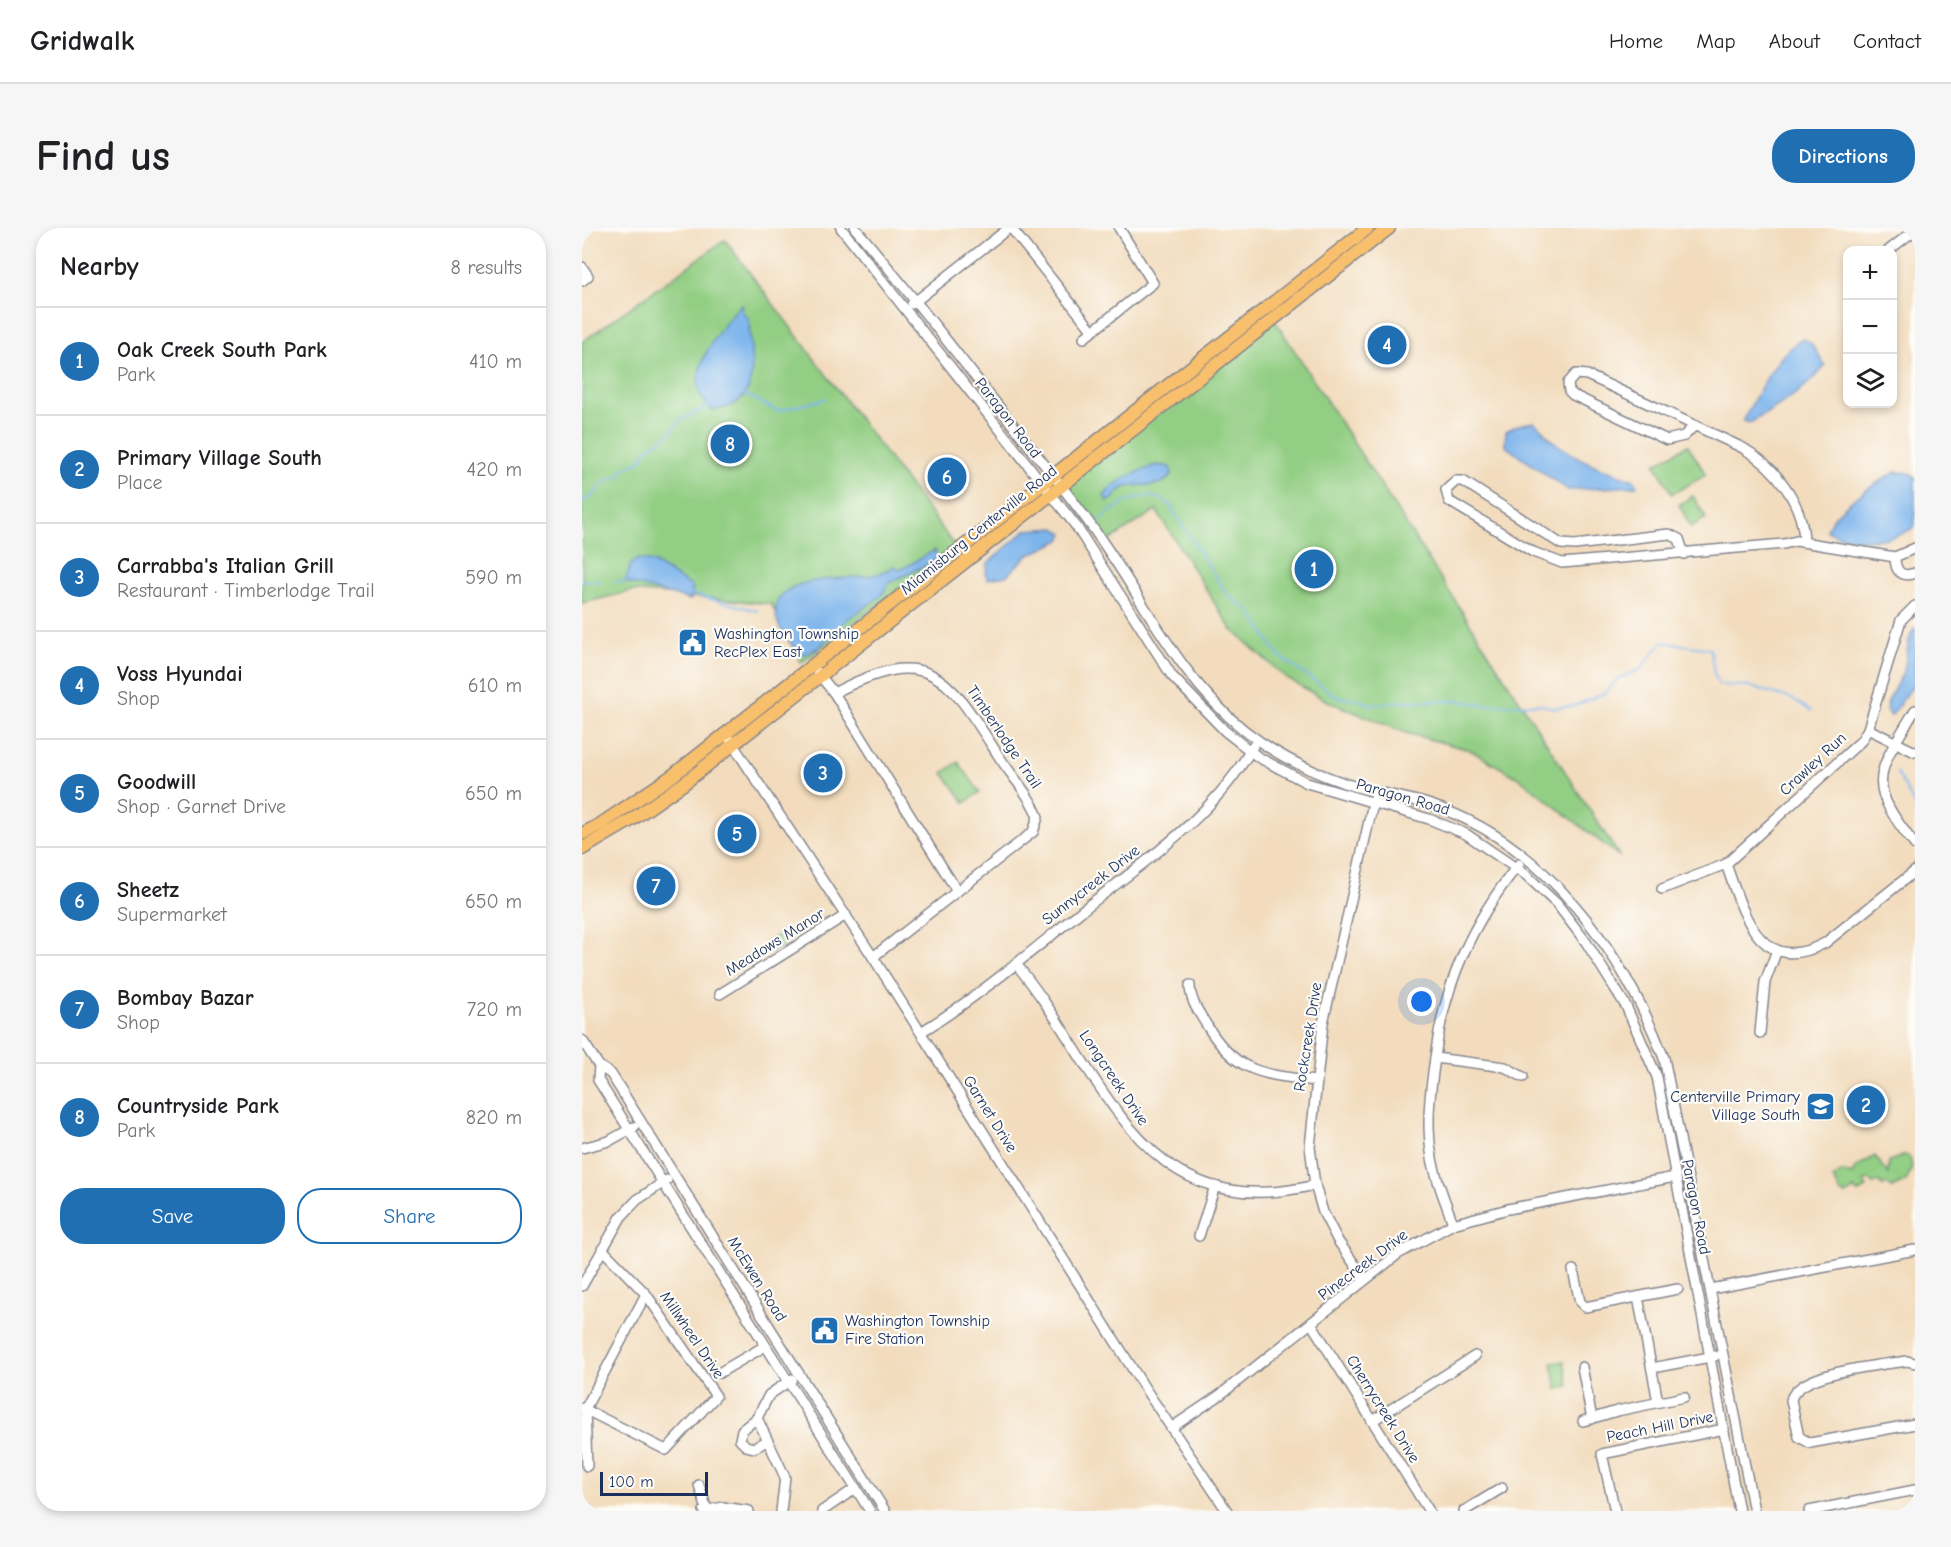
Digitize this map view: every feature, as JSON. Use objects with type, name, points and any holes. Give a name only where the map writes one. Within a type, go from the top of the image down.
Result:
[{"type":"main road","name":"Miamisburg Centerville Road","points":[[582,834],[601,824],[820,676],[927,593],[1182,374],[1377,229]]},
{"type":"main road","name":"Miamisburg Centerville Road","points":[[1056,481],[1190,384],[1377,229]]},
{"type":"main road","points":[[1182,374],[1190,384]]},
{"type":"main road","name":"Miamisburg Centerville Road","points":[[582,849],[640,814],[812,665],[918,582],[1046,490]]},
{"type":"main road","points":[[918,582],[927,593]]},
{"type":"street","name":"Paragon Road","points":[[841,228],[1076,526],[1172,676],[1225,731],[1250,751],[1306,783],[1449,825],[1487,847],[1515,868],[1557,904],[1572,922],[1626,1006],[1656,1077],[1739,1511]]},
{"type":"street","name":"Paragon Road","points":[[855,228],[916,301],[1099,536],[1177,659],[1218,706],[1257,738],[1293,761],[1345,783],[1433,806],[1482,827],[1524,857],[1559,889],[1590,925],[1632,990],[1654,1034],[1673,1096],[1754,1511]]},
{"type":"street","points":[[905,309],[1010,228],[1092,330]]},
{"type":"street","points":[[1084,338],[1153,283],[1119,228]]},
{"type":"street","points":[[1894,246],[1915,230]]},
{"type":"street","points":[[862,256],[872,248]]},
{"type":"street","points":[[582,267],[585,278]]},
{"type":"street","points":[[1694,426],[1684,436],[1667,440],[1573,395],[1569,391],[1568,384],[1576,374],[1587,375],[1743,448],[1766,464],[1799,509],[1804,541]]},
{"type":"street","points":[[1684,554],[1679,539],[1669,534],[1575,545],[1561,544],[1463,481],[1456,481],[1446,490],[1449,501],[1553,562],[1572,564],[1684,554],[1804,541],[1856,553],[1895,557],[1915,548]]},
{"type":"street","points":[[1895,557],[1900,573],[1908,575],[1915,573]]},
{"type":"street","name":"Crawley Run","points":[[1662,889],[1726,864],[1861,741],[1868,729],[1901,620],[1908,610],[1915,606]]},
{"type":"street","points":[[812,665],[834,693],[957,891]]},
{"type":"street","name":"Timberlodge Trail","points":[[834,693],[863,678],[892,671],[919,670],[941,679],[965,703],[1036,813],[1038,822],[1033,832],[873,957]]},
{"type":"street","points":[[1915,710],[1883,770],[1882,791],[1892,815],[1915,845]]},
{"type":"street","points":[[1868,729],[1915,752]]},
{"type":"street","name":"Garnet Drive","points":[[730,738],[921,1032],[1171,1428],[1227,1511]]},
{"type":"street","name":"Sunnycreek Drive","points":[[921,1032],[957,1009],[1016,964],[1200,817],[1250,751],[1257,738]]},
{"type":"street","name":"Rockcreek Drive","points":[[1365,1279],[1330,1227],[1315,1185],[1310,1147],[1323,1023],[1372,804],[1378,791]]},
{"type":"street","points":[[1453,1224],[1436,1176],[1430,1141],[1429,1109],[1440,1018],[1457,965],[1484,911],[1524,857]]},
{"type":"street","points":[[1726,864],[1749,925],[1760,939],[1777,950],[1799,952],[1825,943],[1915,872]]},
{"type":"street","name":"Meadows Manor","points":[[720,994],[846,915]]},
{"type":"street","points":[[1760,1033],[1766,982],[1777,950]]},
{"type":"street","name":"Longcreek Drive","points":[[1016,964],[1046,1002],[1127,1128],[1156,1156],[1191,1177],[1215,1186],[1262,1193],[1315,1185]]},
{"type":"street","points":[[1190,985],[1192,999],[1203,1020],[1220,1046],[1236,1062],[1263,1074],[1316,1081]]},
{"type":"street","name":"McEwen Road","points":[[582,1040],[599,1066],[610,1074],[885,1511]]},
{"type":"street","points":[[1435,1058],[1505,1067],[1522,1077]]},
{"type":"street","name":"McEwen Road","points":[[599,1066],[598,1080],[870,1511]]},
{"type":"street","points":[[582,1148],[609,1141],[641,1123]]},
{"type":"street","points":[[582,1286],[629,1206],[674,1175]]},
{"type":"street","name":"Pinecreek Drive","points":[[1171,1428],[1197,1413],[1365,1279],[1414,1244],[1453,1224],[1508,1209],[1675,1177]]},
{"type":"street","points":[[1199,1236],[1215,1186]]},
{"type":"street","name":"Millwheel Drive","points":[[583,1409],[666,1450],[716,1396],[646,1294],[602,1249]]},
{"type":"street","points":[[1711,1289],[1915,1250]]},
{"type":"street","points":[[1573,1270],[1580,1302],[1585,1307],[1678,1289]]},
{"type":"street","points":[[587,1466],[583,1409],[646,1294]]},
{"type":"street","points":[[1638,1297],[1658,1402]]},
{"type":"street","name":"Cherrycreek Drive","points":[[1311,1323],[1429,1511]]},
{"type":"street","points":[[719,1372],[765,1346]]},
{"type":"street","points":[[1652,1368],[1724,1355]]},
{"type":"street","points":[[1372,1420],[1475,1356]]},
{"type":"street","points":[[1915,1363],[1907,1361],[1818,1378],[1797,1387],[1791,1400],[1799,1437],[1810,1443],[1915,1424]]},
{"type":"street","points":[[1582,1367],[1588,1420],[1684,1397]]},
{"type":"street","points":[[767,1441],[754,1448],[746,1446],[740,1440],[745,1427],[758,1418],[769,1395],[799,1374]]},
{"type":"street","points":[[758,1418],[785,1477],[781,1511]]},
{"type":"street","name":"Peach Hill Drive","points":[[1615,1511],[1602,1454],[1724,1429]]},
{"type":"street","points":[[699,1485],[705,1510],[723,1507],[749,1511]]},
{"type":"street","points":[[822,1511],[856,1488]]},
{"type":"street","points":[[1464,1511],[1502,1488]]},
{"type":"street","points":[[1809,1511],[1915,1490]]},
{"type":"green space","points":[[725,240],[955,546],[801,663],[771,604],[633,591],[582,603],[582,342]]},
{"type":"green space","points":[[1274,319],[1620,857],[1522,780],[1470,750],[1406,733],[1327,701],[1286,678],[1231,629],[1156,510],[1104,544],[1060,486]]},
{"type":"green space","points":[[1688,445],[1706,475],[1672,494],[1655,464]]},
{"type":"green space","points":[[1693,496],[1706,518],[1691,527],[1679,505]]},
{"type":"green space","points":[[958,762],[980,792],[965,803],[943,773]]},
{"type":"green space","points":[[780,934],[787,945],[771,954],[764,943]]},
{"type":"green space","points":[[1905,1155],[1910,1157],[1912,1168],[1906,1181],[1892,1188],[1888,1184],[1882,1186],[1879,1182],[1873,1184],[1869,1179],[1864,1182],[1867,1188],[1857,1193],[1854,1189],[1846,1195],[1840,1192],[1833,1178],[1842,1172],[1852,1175],[1855,1168],[1875,1156],[1888,1174],[1889,1161]]},
{"type":"green space","points":[[1564,1361],[1569,1386],[1557,1389],[1552,1363]]},
{"type":"water","points":[[741,304],[743,313],[749,319],[752,363],[748,389],[741,399],[729,406],[712,410],[702,398],[698,384],[700,370],[713,341]]},
{"type":"water","points":[[1804,339],[1811,343],[1825,365],[1810,382],[1770,411],[1750,423],[1743,421],[1777,362],[1795,344]]},
{"type":"water","points":[[1534,422],[1554,442],[1575,456],[1634,480],[1637,486],[1568,490],[1505,446],[1506,431],[1518,425]]},
{"type":"water","points":[[1156,465],[1170,467],[1172,474],[1166,481],[1158,484],[1125,487],[1118,491],[1113,499],[1107,501],[1104,496],[1115,485],[1127,477]]},
{"type":"water","points":[[1896,472],[1910,473],[1915,477],[1915,526],[1896,536],[1872,540],[1848,538],[1827,531],[1830,523],[1846,506],[1867,489]]},
{"type":"water","points":[[1055,528],[1064,533],[1061,540],[1027,556],[1006,576],[988,579],[987,564],[1026,530]]},
{"type":"water","points":[[935,550],[938,559],[889,583],[881,596],[848,619],[818,648],[801,656],[779,626],[776,609],[780,596],[792,588],[807,582],[877,574],[895,566],[900,570]]},
{"type":"water","points":[[638,559],[653,562],[693,587],[691,600],[625,582],[631,564]]},
{"type":"water","points":[[1915,628],[1915,683],[1891,716],[1886,710],[1887,705],[1904,670],[1909,642]]},
{"type":"waterway","points":[[743,393],[777,411],[825,399]]},
{"type":"waterway","points":[[582,508],[583,500],[590,498],[606,480],[618,477],[625,468],[641,461],[646,450],[668,435],[680,421],[709,405]]},
{"type":"waterway","points":[[1100,520],[1115,508],[1133,499],[1151,497],[1169,504],[1228,596],[1249,610],[1278,655],[1337,697],[1359,700],[1372,705],[1406,701],[1461,701],[1482,705],[1539,704],[1553,708],[1574,706],[1605,693],[1618,679],[1641,669],[1662,642],[1710,649],[1719,685],[1748,686],[1793,699],[1811,711]]},
{"type":"waterway","points":[[582,580],[601,582]]},
{"type":"waterway","points":[[616,582],[628,581]]},
{"type":"waterway","points":[[691,594],[758,611]]},
{"type":"waterway","points":[[1897,773],[1915,806]]},
{"type":"place","name":"Voss Hyundai","points":[[1387,345]]},
{"type":"place","name":"Countryside Park","points":[[730,444]]},
{"type":"place","name":"Sheetz","points":[[947,477]]},
{"type":"place","name":"Oak Creek South Park","points":[[1314,569]]},
{"type":"place","name":"Washington Township RecPlex East","points":[[693,643]]},
{"type":"place","name":"Carrabba's Italian Grill","points":[[823,773]]},
{"type":"place","name":"Goodwill","points":[[737,834]]},
{"type":"place","name":"Bombay Bazar","points":[[656,886]]},
{"type":"place","name":"Primary Village South","points":[[1866,1105]]},
{"type":"place","name":"Centerville Primary Village South","points":[[1821,1106]]},
{"type":"place","name":"Washington Township Fire Station","points":[[824,1330]]}]
